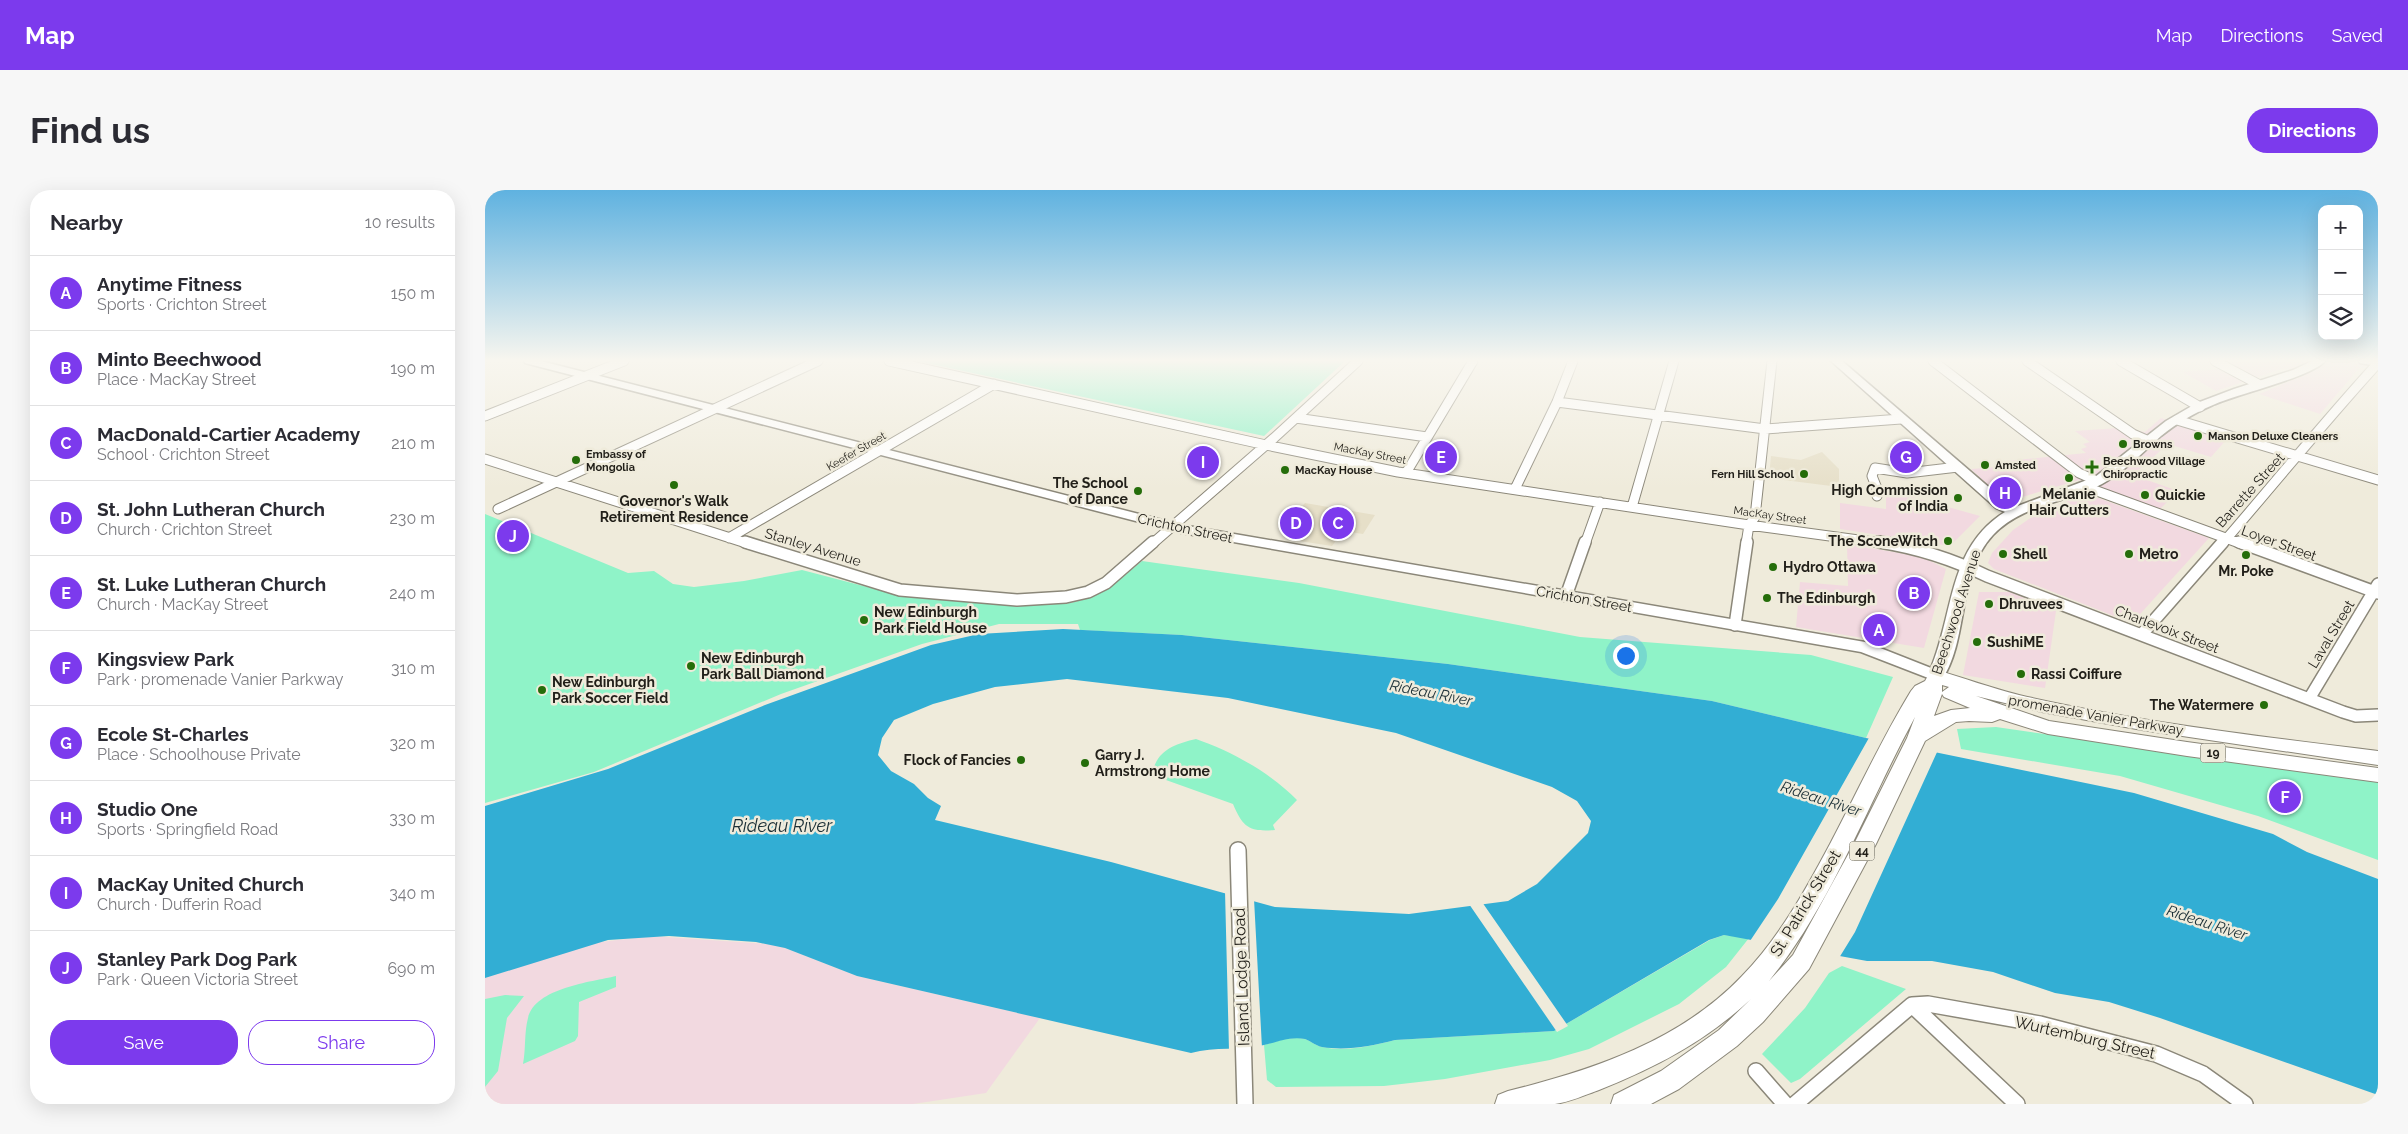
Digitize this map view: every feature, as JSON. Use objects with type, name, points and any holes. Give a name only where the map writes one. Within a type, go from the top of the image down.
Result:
[{"type":"main road","name":"promenade Vanier Parkway","points":[[1934,681],[1996,711],[2048,727],[2187,749],[2378,775]]},
{"type":"main road","name":"promenade Vanier Parkway","points":[[1934,681],[2042,707],[2229,738],[2378,758]]},
{"type":"main road","name":"St. Patrick Street","points":[[1508,1104],[1598,1079],[1669,1045],[1723,1008],[1751,982],[1775,954],[1804,909],[1852,822],[1896,733],[1922,690],[1934,681]]},
{"type":"main road","name":"St. Patrick Street","points":[[1624,1104],[1676,1076],[1728,1038],[1766,1002],[1801,962],[1865,844],[1917,738],[1933,694],[1934,681]]},
{"type":"main road","points":[[1917,738],[1939,720],[1959,714],[1996,716],[2048,727]]},
{"type":"street","points":[[485,416],[516,404]]},
{"type":"street","name":"Crichton Street","points":[[693,404],[1171,526],[1823,640],[1934,681]]},
{"type":"street","points":[[498,510],[725,404]]},
{"type":"street","name":"Keefer Street","points":[[729,538],[961,404]]},
{"type":"street","name":"MacKay Street","points":[[1082,404],[1266,445],[1406,473],[1749,525],[1906,546],[1953,560],[1968,567]]},
{"type":"street","name":"Stanley Avenue","points":[[485,459],[729,538],[901,590],[1055,600],[1071,598],[1099,588],[1312,404]]},
{"type":"street","points":[[1406,473],[1447,404]]},
{"type":"street","points":[[1515,490],[1556,404]]},
{"type":"street","points":[[1570,404],[1765,429],[1901,419]]},
{"type":"street","points":[[1632,506],[1661,404]]},
{"type":"street","points":[[1735,625],[1749,525],[1755,517],[1768,404]]},
{"type":"street","points":[[1884,404],[2001,505],[2013,511]]},
{"type":"street","name":"Loyer Street","points":[[1989,404],[2092,484],[2225,538],[2376,590]]},
{"type":"street","points":[[2089,404],[2133,434],[2149,441]]},
{"type":"street","points":[[2193,404],[2200,408]]},
{"type":"street","name":"Beechwood Avenue","points":[[1934,681],[1942,661],[1973,551],[1995,524],[2013,511],[2092,484],[2108,476],[2177,420],[2211,404]]},
{"type":"street","name":"Barrette Street","points":[[2142,634],[2299,456],[2324,422],[2341,404]]},
{"type":"street","points":[[1296,418],[1427,437]]},
{"type":"street","points":[[2177,420],[2378,480]]},
{"type":"street","points":[[1877,496],[1878,491],[1873,486],[1872,476],[1875,468],[1907,473],[1957,467]]},
{"type":"street","points":[[1566,596],[1600,502]]},
{"type":"street","name":"Charlevoix Street","points":[[1968,567],[2356,716],[2378,715]]},
{"type":"street","name":"Laval Street","points":[[2309,699],[2376,590]]},
{"type":"street","name":"Island Lodge Road","points":[[1238,850],[1237,875],[1245,1104]]},
{"type":"street","name":"Wurtemburg Street","points":[[1912,1005],[1929,1004],[1963,1009],[2140,1048],[2174,1060],[2208,1077],[2245,1104]]},
{"type":"street","points":[[1795,1104],[1912,1005],[2017,1104]]},
{"type":"street","points":[[1757,1072],[1785,1104]]},
{"type":"shaded area","points":[[2288,404],[2329,404],[2320,414]]},
{"type":"shaded area","points":[[2161,418],[2227,439],[2211,457],[2168,444],[2133,475],[2178,491],[2159,510],[2079,480],[2012,500],[2000,496],[1971,469],[2010,466],[2007,461],[2086,453],[2081,449],[2087,447],[2083,444],[2090,442],[2075,431],[2118,428],[2145,432]]},
{"type":"shaded area","name":"Fern Hill School","points":[[1822,452],[1839,469],[1839,487],[1769,478],[1771,456],[1801,460]]},
{"type":"shaded area","points":[[2087,494],[2209,538],[2132,623],[1994,569],[1988,563],[1992,553],[2013,530],[2039,512]]},
{"type":"shaded area","points":[[1886,495],[1905,495],[1980,516],[1950,546],[1840,529],[1840,503],[1886,509]]},
{"type":"shaded area","points":[[1305,503],[1375,515],[1363,534],[1343,531],[1332,546],[1293,540],[1312,515],[1297,512]]},
{"type":"shaded area","points":[[1847,544],[1922,557],[1946,569],[1924,648],[1796,627],[1800,582],[1848,586]]},
{"type":"shaded area","points":[[1979,592],[2010,592],[2056,611],[2045,688],[1963,675]]},
{"type":"shaded area","points":[[651,936],[768,944],[785,948],[857,976],[1040,1018],[986,1093],[913,1104],[485,1104],[485,978],[593,943]]},
{"type":"green space","points":[[1114,404],[1299,404],[1264,436]]},
{"type":"green space","points":[[485,514],[628,573],[654,571],[673,584],[694,587],[744,581],[802,570],[898,595],[1064,604],[1077,602],[1097,594],[1115,583],[1142,561],[1299,583],[1580,637],[1811,655],[1893,677],[1866,738],[1712,701],[1448,664],[1182,635],[1080,630],[1078,624],[999,624],[922,644],[781,694],[594,772],[485,803]]},
{"type":"green space","points":[[1996,727],[2223,760],[2378,778],[2378,860],[2258,816],[2120,776],[1961,749],[1957,729]]},
{"type":"green space","points":[[1196,739],[1250,764],[1287,790],[1297,800],[1273,825],[1275,830],[1259,830],[1248,827],[1240,818],[1233,804],[1152,775],[1154,766],[1162,754],[1174,746]]},
{"type":"green space","points":[[1724,935],[1749,938],[1726,967],[1679,1004],[1589,1049],[1550,1060],[1445,1079],[1384,1086],[1276,1087],[1267,1080],[1264,1045],[1284,1039],[1305,1039],[1320,1046],[1350,1049],[1395,1040],[1554,1031],[1710,940]]},
{"type":"green space","points":[[1842,966],[1906,989],[1800,1079],[1791,1083],[1762,1054],[1805,1008],[1829,973]]},
{"type":"green space","points":[[616,976],[616,987],[579,1002],[578,1036],[575,1041],[523,1064],[528,1018],[533,1008],[541,1000],[565,988]]},
{"type":"green space","points":[[505,995],[524,996],[507,1018],[498,1071],[485,1087],[485,999]]},
{"type":"water","name":"Rideau River","points":[[1063,629],[1182,635],[1448,664],[1712,701],[1866,738],[2134,793],[2273,834],[2307,852],[2378,879],[2378,1095],[2160,1018],[2109,1002],[2055,993],[1993,972],[1932,961],[1867,961],[1724,935],[1709,940],[1554,1031],[1395,1040],[1350,1048],[1322,1047],[1305,1039],[1294,1038],[1255,1047],[1191,1053],[857,976],[785,948],[756,942],[669,936],[608,940],[485,978],[485,806],[608,769],[765,705],[931,645],[979,634]],"holes":[[[1067,679],[1228,698],[1396,733],[1552,787],[1577,801],[1591,821],[1588,833],[1537,884],[1508,901],[1409,914],[1275,907],[1111,862],[935,820],[941,806],[928,798],[914,784],[891,771],[878,755],[882,738],[894,720],[933,704],[995,687]]]},
{"type":"pier","points":[[1870,736],[1938,750],[1855,932],[1839,958],[1750,941],[1778,899]]},
{"type":"pier","points":[[1225,891],[1254,899],[1262,1048],[1229,1051]]},
{"type":"pier","points":[[1482,902],[1568,1026],[1557,1032],[1469,904]]},
{"type":"place","name":"Manson Deluxe Cleaners","points":[[2198,436]]},
{"type":"place","name":"Browns","points":[[2123,444]]},
{"type":"place","name":"St. Luke Lutheran Church","points":[[1441,457]]},
{"type":"place","name":"Ecole St-Charles","points":[[1906,457]]},
{"type":"place","name":"Embassy of Mongolia","points":[[576,460]]},
{"type":"place","name":"MacKay United Church","points":[[1203,462]]},
{"type":"place","name":"Amsted","points":[[1985,465]]},
{"type":"place","name":"Beechwood Village Chiropractic","points":[[2092,467]]},
{"type":"place","name":"MacKay House","points":[[1285,470]]},
{"type":"place","name":"Fern Hill School","points":[[1804,474]]},
{"type":"place","name":"Melanie Hair Cutters","points":[[2069,478]]},
{"type":"place","name":"Governor's Walk Retirement Residence","points":[[674,485]]},
{"type":"place","name":"The School of Dance","points":[[1138,491]]},
{"type":"place","name":"Studio One","points":[[2005,493]]},
{"type":"place","name":"Quickie","points":[[2145,495]]},
{"type":"place","name":"High Commission of India","points":[[1958,498]]},
{"type":"place","name":"St. John Lutheran Church","points":[[1296,523]]},
{"type":"place","name":"MacDonald-Cartier Academy","points":[[1338,523]]},
{"type":"place","name":"Stanley Park Dog Park","points":[[513,536]]},
{"type":"place","name":"The SconeWitch","points":[[1948,541]]},
{"type":"place","name":"Shell","points":[[2003,554]]},
{"type":"place","name":"Metro","points":[[2129,554]]},
{"type":"place","name":"Mr. Poke","points":[[2246,555]]},
{"type":"place","name":"Hydro Ottawa","points":[[1773,567]]},
{"type":"place","name":"Minto Beechwood","points":[[1914,593]]},
{"type":"place","name":"The Edinburgh","points":[[1767,598]]},
{"type":"place","name":"Dhruvees","points":[[1989,604]]},
{"type":"place","name":"New Edinburgh Park Field House","points":[[864,620]]},
{"type":"place","name":"Anytime Fitness","points":[[1879,630]]},
{"type":"place","name":"SushiME","points":[[1977,642]]},
{"type":"place","name":"New Edinburgh Park Ball Diamond","points":[[691,666]]},
{"type":"place","name":"Rassi Coiffure","points":[[2021,674]]},
{"type":"place","name":"New Edinburgh Park Soccer Field","points":[[542,690]]},
{"type":"place","name":"The Watermere","points":[[2264,705]]},
{"type":"place","name":"Flock of Fancies","points":[[1021,760]]},
{"type":"place","name":"Garry J. Armstrong Home","points":[[1085,763]]},
{"type":"place","name":"Kingsview Park","points":[[2285,797]]}]
